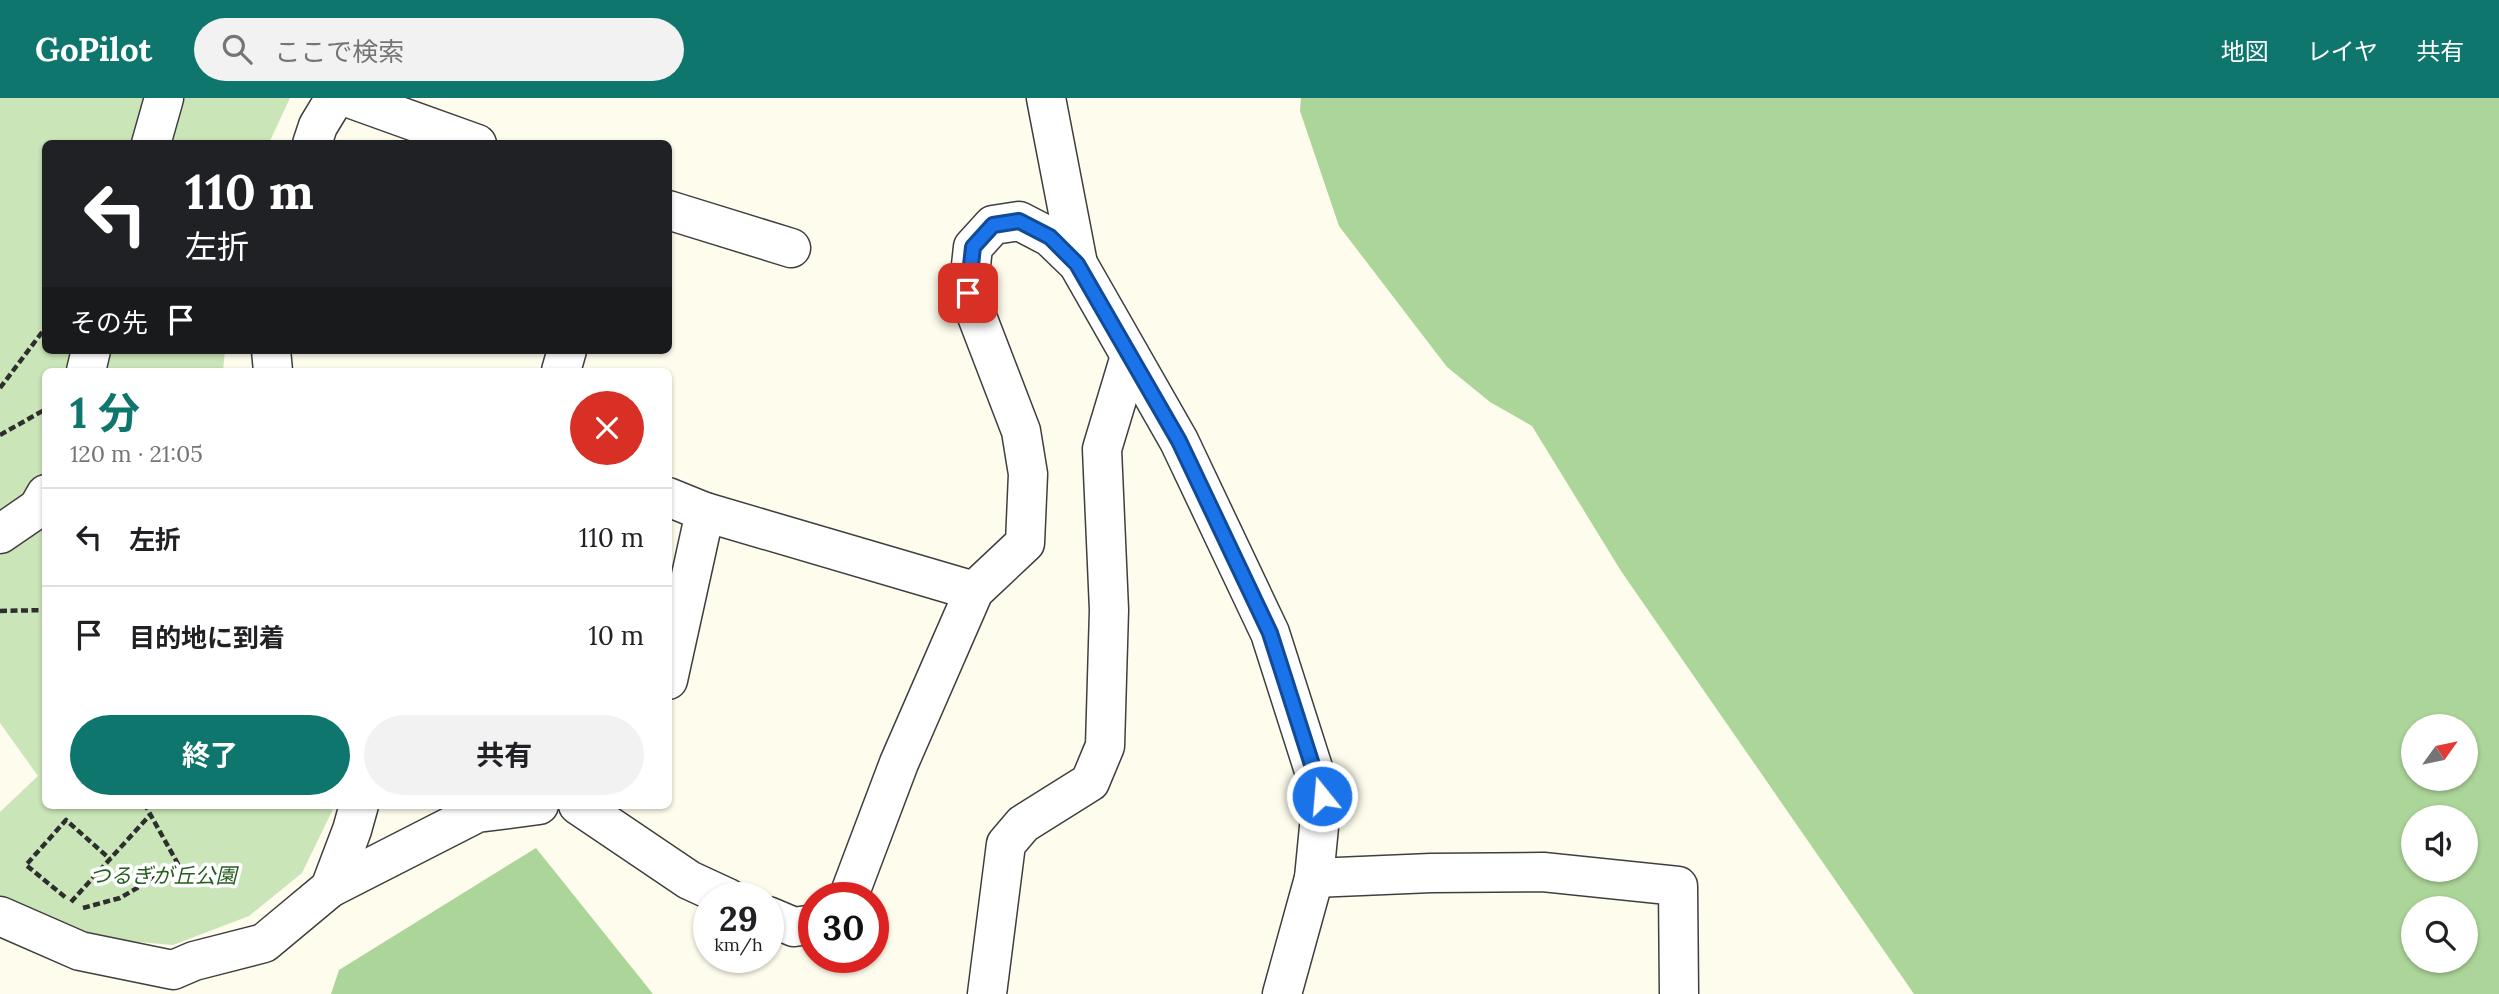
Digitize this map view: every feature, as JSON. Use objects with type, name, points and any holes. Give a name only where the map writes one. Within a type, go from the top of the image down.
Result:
[{"type":"street","points":[[151,140],[164,98]]},
{"type":"street","points":[[313,140],[318,126],[335,98]]},
{"type":"street","points":[[349,98],[466,140]]},
{"type":"street","points":[[1046,98],[1077,264]]},
{"type":"street","points":[[672,211],[791,248]]},
{"type":"street","points":[[854,882],[899,763],[974,591],[1025,542],[1028,474],[1021,432],[968,293],[973,247],[993,225],[1019,221],[1050,237],[1077,264],[1179,441],[1274,645],[1322,796],[1314,878],[1282,994]]},
{"type":"street","points":[[987,994],[1006,844],[1023,824],[1090,782],[1105,747],[1109,610],[1102,449],[1130,356]]},
{"type":"street","points":[[672,499],[705,512],[974,591]]},
{"type":"street","points":[[0,534],[38,508],[42,501]]},
{"type":"street","points":[[672,662],[705,512]]},
{"type":"street","points":[[330,888],[358,809]]},
{"type":"street","points":[[0,916],[52,923],[80,951],[173,970],[194,961],[264,943],[330,888],[477,813],[508,809]]},
{"type":"street","points":[[585,809],[693,882]]},
{"type":"street","points":[[1314,878],[1543,872],[1678,886],[1679,994]]},
{"type":"path","points":[[0,388],[42,332]]},
{"type":"path","points":[[0,435],[42,411]]},
{"type":"path","points":[[0,611],[42,610]]},
{"type":"path","points":[[52,923],[120,898],[178,864],[147,809]]},
{"type":"path","points":[[52,923],[150,815]]},
{"type":"path","points":[[71,902],[26,865],[66,820],[110,859]]},
{"type":"green space","name":"つるぎが丘公園","points":[[0,98],[290,98],[270,140],[42,140],[42,354],[225,354],[223,368],[42,368],[42,809],[333,809],[302,873],[249,916],[173,945],[82,937],[0,896],[0,812],[38,776],[0,723]]},
{"type":"green space","points":[[1301,98],[2499,98],[2499,994],[1914,994],[1621,571],[1532,426],[1490,402],[1447,367],[1339,226],[1300,111]]},
{"type":"green space","points":[[536,848],[653,994],[331,994],[339,970]]},
{"type":"route","points":[[968,293],[973,247],[993,225],[1019,221],[1050,237],[1077,264],[1179,441],[1270,633],[1322,796]]}]
